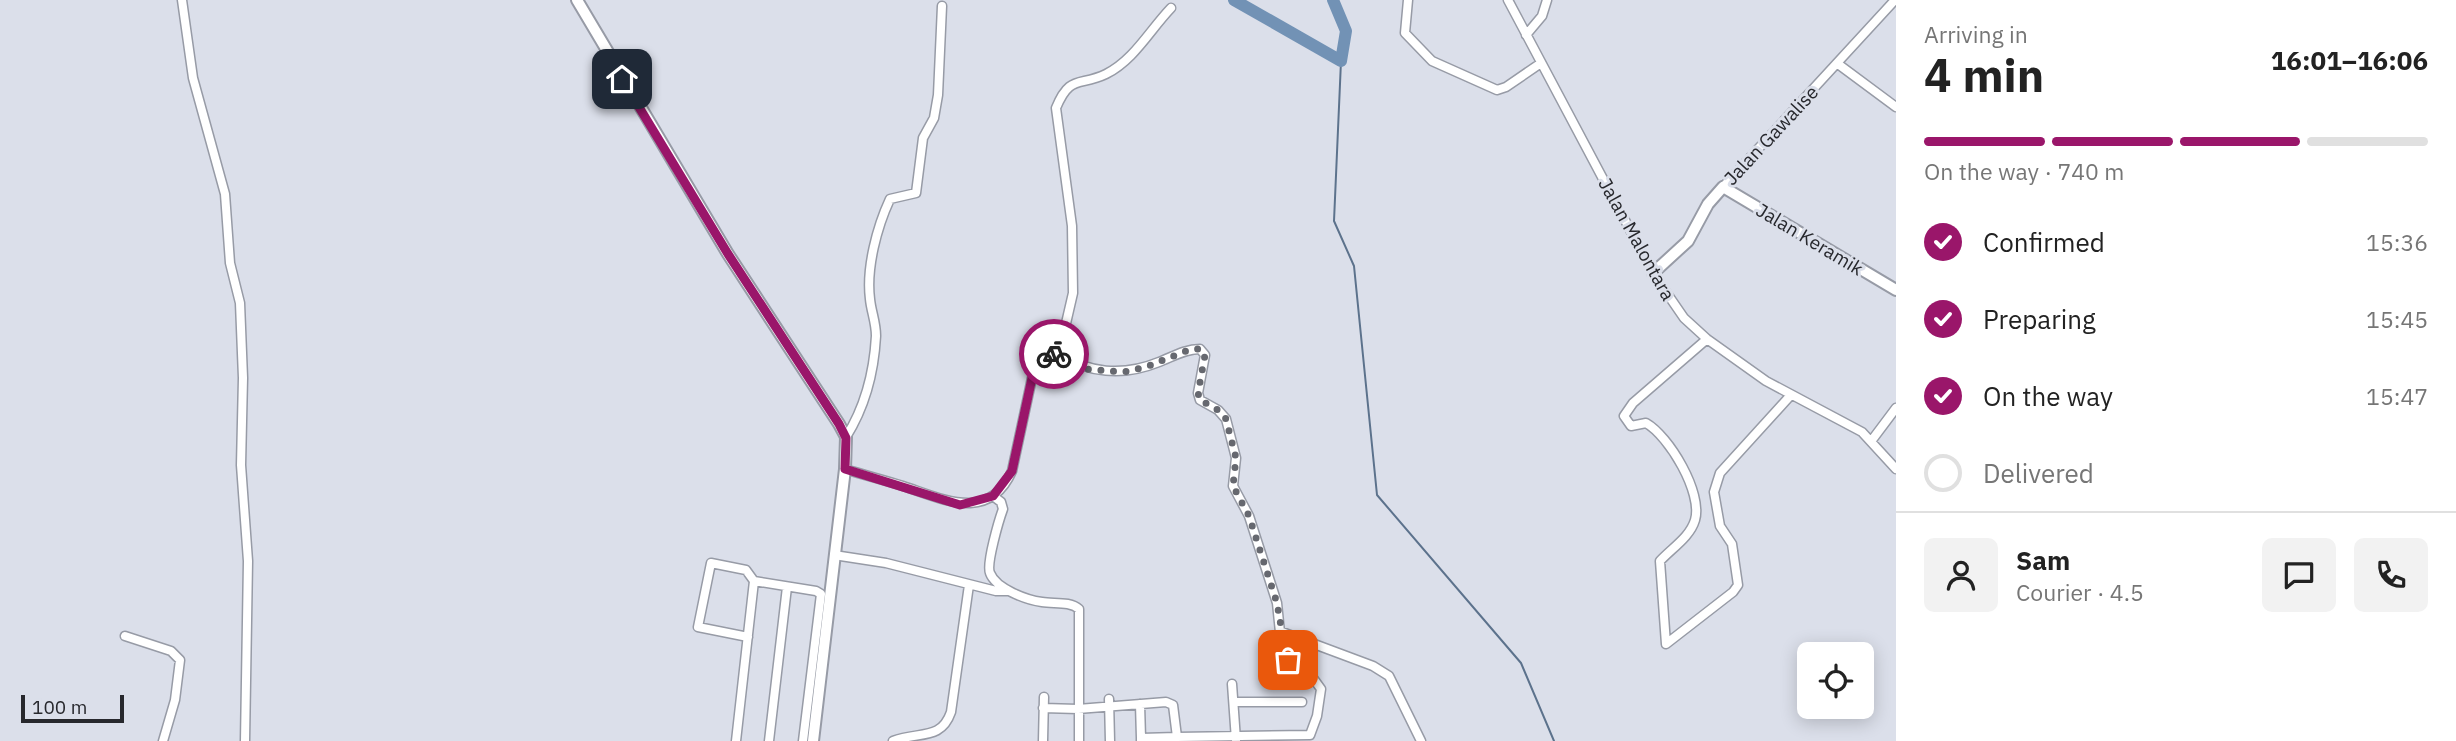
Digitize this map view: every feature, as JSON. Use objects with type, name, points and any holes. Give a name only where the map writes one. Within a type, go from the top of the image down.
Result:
[{"type":"street","points":[[182,0],[193,78],[225,194],[230,263],[240,303],[243,378],[240,465],[248,561],[245,741]]},
{"type":"street","points":[[577,0],[728,254],[801,362],[846,438]]},
{"type":"street","points":[[1408,0],[1405,33],[1442,66],[1497,90],[1541,64]]},
{"type":"street","name":"Jalan Malontara","points":[[1508,0],[1653,273],[1684,318],[1707,339],[1790,396],[1850,425],[1872,440],[1896,469]]},
{"type":"street","points":[[1526,35],[1542,16],[1547,0]]},
{"type":"street","name":"Jalan Gawalise","points":[[1653,273],[1693,235],[1703,213],[1723,187],[1895,0]]},
{"type":"street","points":[[813,741],[845,469],[846,438],[858,416],[873,364],[876,333],[869,298],[873,254],[890,199],[916,193],[923,138],[934,118],[942,6]]},
{"type":"street","points":[[845,469],[960,505],[993,496],[1012,471],[1032,378],[1055,353],[1066,328],[1073,271],[1072,226],[1056,108],[1062,92],[1071,83],[1104,75],[1130,59],[1171,8]]},
{"type":"street","points":[[1838,64],[1896,107]]},
{"type":"street","name":"Jalan Keramik","points":[[1723,187],[1896,290]]},
{"type":"street","points":[[1707,339],[1633,403],[1624,416],[1632,426],[1646,423],[1654,429],[1689,476],[1696,504],[1695,520],[1686,536],[1660,561],[1666,644],[1733,592],[1738,585],[1732,544],[1720,526],[1714,492],[1720,473],[1790,396]]},
{"type":"street","points":[[1055,353],[1085,369],[1124,372],[1146,367],[1191,349],[1200,349],[1205,355],[1198,393],[1200,400],[1218,410],[1226,419],[1236,458],[1233,486],[1249,516],[1277,603],[1282,632],[1280,641],[1290,666],[1313,678],[1321,689],[1317,716],[1310,735],[1141,740],[1140,704]]},
{"type":"street","points":[[1872,440],[1896,408]]},
{"type":"street","points":[[993,496],[1001,502],[1003,509],[989,571],[1009,591]]},
{"type":"street","points":[[834,555],[886,563],[969,585],[1009,591],[1038,602],[1073,605],[1079,609],[1079,741]]},
{"type":"street","points":[[748,637],[701,629],[698,622],[712,563],[741,568],[754,581],[816,590],[822,597],[803,741]]},
{"type":"street","points":[[736,741],[754,581]]},
{"type":"street","points":[[892,741],[905,736],[939,733],[945,729],[951,712],[969,585]]},
{"type":"street","points":[[769,741],[787,587]]},
{"type":"street","points":[[1282,632],[1373,666],[1389,676],[1421,741]]},
{"type":"street","points":[[125,636],[170,651],[180,660],[175,700],[163,741]]},
{"type":"street","points":[[1232,684],[1236,739]]},
{"type":"street","points":[[1043,741],[1044,697]]},
{"type":"street","points":[[1043,708],[1078,709],[1110,703],[1166,702],[1173,705],[1177,737]]},
{"type":"street","points":[[1234,702],[1301,702]]},
{"type":"street","points":[[1110,703],[1110,741]]},
{"type":"waterway","points":[[1234,0],[1341,61],[1346,31],[1333,0]]},
{"type":"waterway","points":[[1341,61],[1334,221],[1354,266],[1377,495],[1521,663],[1554,741]]},
{"type":"way so far","points":[[1054,354],[1085,369],[1124,372],[1146,367],[1191,349],[1200,349],[1205,355],[1205,367],[1198,393],[1205,405],[1218,410],[1226,419],[1236,458],[1233,486],[1249,516],[1281,615],[1280,641],[1282,652],[1288,660]]},
{"type":"route","points":[[622,79],[728,254],[801,362],[844,432],[845,469],[960,505],[993,496],[1012,471],[1032,378],[1037,369],[1054,354]]}]
